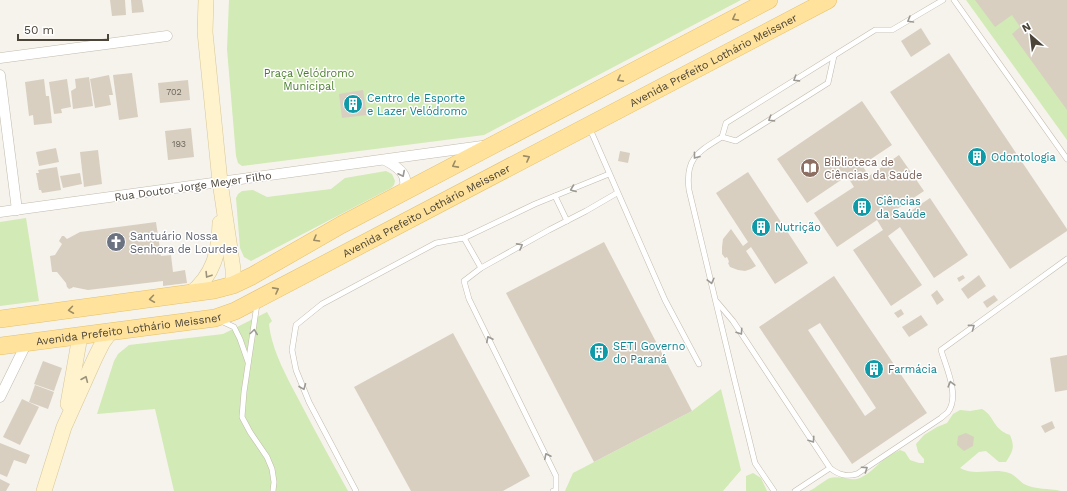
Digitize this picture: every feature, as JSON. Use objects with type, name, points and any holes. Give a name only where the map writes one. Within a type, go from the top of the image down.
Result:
[{"type":"main road","points":[[206,0],[205,32],[220,182],[233,269],[233,286],[231,296],[215,318]]},
{"type":"main road","points":[[0,319],[190,294],[233,286],[342,225],[769,0]]},
{"type":"main road","name":"Avenida Prefeito Lothário Meissner","points":[[0,346],[215,318],[235,311],[828,0]]},
{"type":"main road","points":[[597,91],[609,115]]},
{"type":"main road","points":[[190,294],[207,278],[215,259],[219,238],[220,182]]},
{"type":"main road","points":[[342,225],[354,249]]},
{"type":"main road","points":[[64,427],[83,325],[88,317],[110,304]]},
{"type":"main road","points":[[44,491],[64,427],[94,358],[103,342],[111,332]]},
{"type":"street","points":[[0,58],[167,36]]},
{"type":"street","points":[[0,75],[16,210]]},
{"type":"street","name":"Rua Doutor Jorge Meyer Filho","points":[[0,212],[495,144]]},
{"type":"street","points":[[385,160],[397,166],[403,173],[406,182],[399,195]]},
{"type":"street","points":[[0,397],[27,342]]},
{"type":"lane","points":[[774,491],[755,463],[689,190],[687,176],[692,162],[701,150],[722,137],[726,123],[875,30],[892,30],[943,0]]},
{"type":"lane","points":[[954,0],[1067,159]]},
{"type":"lane","points":[[722,137],[736,141],[828,83],[834,56]]},
{"type":"lane","points":[[588,126],[665,300],[699,364]]},
{"type":"lane","points":[[356,491],[309,402],[296,370],[292,350],[296,325],[322,304],[436,243],[464,238],[555,196],[609,174]]},
{"type":"lane","points":[[553,491],[556,490],[556,476],[469,299],[464,281],[481,268],[617,193]]},
{"type":"lane","points":[[555,196],[567,221]]},
{"type":"lane","points":[[464,238],[481,268]]},
{"type":"lane","points":[[716,301],[733,321],[830,468],[838,474],[848,476],[857,474],[948,412],[952,404],[953,394],[941,350],[1067,259]]},
{"type":"lane","points":[[258,299],[244,392],[242,417],[267,457],[272,469],[274,482],[273,491]]},
{"type":"lane","points":[[215,318],[234,327],[249,365]]},
{"type":"lane","points":[[795,491],[830,468]]},
{"type":"green space","name":"Praça Velódromo Municipal","points":[[229,0],[741,0],[484,135],[242,166],[238,163],[236,156],[227,49]]},
{"type":"green space","points":[[966,0],[1067,0],[1067,140]]},
{"type":"green space","points":[[386,171],[392,174],[395,181],[391,188],[251,261],[244,257],[240,248],[236,198],[242,191],[253,190],[267,197],[331,189],[345,178]]},
{"type":"green space","points":[[26,218],[39,301],[0,306],[0,222]]},
{"type":"green space","points":[[267,312],[272,321],[269,324],[273,345],[281,365],[312,426],[348,491],[174,491],[155,409],[97,414],[114,361],[118,354],[129,345],[223,334]]},
{"type":"green space","points":[[721,389],[741,470],[723,491],[565,491],[573,473],[692,411]]},
{"type":"green space","points":[[982,409],[990,415],[996,426],[1010,435],[1013,446],[1012,452],[1006,462],[999,462],[986,451],[979,452],[960,468],[972,472],[1003,471],[1011,474],[1022,483],[1029,486],[1061,491],[809,491],[830,478],[860,478],[886,458],[900,450],[905,452],[910,460],[924,463],[924,459],[918,452],[916,444],[924,435],[947,423],[953,414],[960,410],[970,411]]},
{"type":"green space","points":[[753,473],[761,478],[767,491],[746,491],[746,476]]},
{"type":"building","points":[[110,0],[125,0],[126,15],[112,16]]},
{"type":"building","points":[[131,0],[142,0],[144,12],[132,13]]},
{"type":"building","points":[[975,0],[1067,0],[1067,110],[1012,34],[1020,27],[1012,15],[995,27]]},
{"type":"building","points":[[921,28],[931,44],[911,57],[901,41]]},
{"type":"building","name":"Odontologia","points":[[949,53],[1067,229],[1067,231],[1010,269],[890,92]]},
{"type":"building","points":[[132,73],[138,117],[119,120],[113,75]]},
{"type":"building","points":[[109,75],[113,95],[109,95],[111,105],[95,108],[90,79]]},
{"type":"building","points":[[89,77],[93,106],[73,109],[71,91],[76,88],[75,79]]},
{"type":"building","points":[[44,79],[46,96],[49,96],[52,123],[34,125],[33,115],[29,116],[25,82]]},
{"type":"building","points":[[67,79],[71,107],[61,109],[62,113],[54,114],[49,82]]},
{"type":"building","points":[[188,80],[190,100],[160,103],[158,83]]},
{"type":"building","name":"Centro de Esporte e Lazer Velódromo","points":[[363,90],[367,115],[342,118],[339,94]]},
{"type":"building","name":"Ciências da Saúde","points":[[862,101],[892,145],[862,165],[869,176],[899,155],[924,191],[894,211],[899,219],[930,198],[968,255],[934,278],[900,227],[888,236],[922,285],[891,306],[853,250],[883,230],[877,220],[837,247],[814,213],[854,187],[847,176],[807,203],[777,159]]},
{"type":"building","points":[[191,128],[194,157],[168,160],[165,131]]},
{"type":"building","points":[[56,148],[59,162],[39,166],[36,152]]},
{"type":"building","points":[[98,150],[102,184],[84,187],[80,152]]},
{"type":"building","points":[[620,151],[630,153],[628,163],[618,161]]},
{"type":"building","points":[[57,167],[61,190],[42,193],[41,190],[39,190],[36,173],[39,173],[38,170]]},
{"type":"building","name":"Nutrição","points":[[748,172],[808,263],[775,284],[751,247],[746,251],[756,266],[745,271],[730,267],[727,257],[725,258],[722,254],[723,239],[731,229],[743,246],[748,242],[716,193]]},
{"type":"building","points":[[80,173],[82,184],[63,188],[60,176]]},
{"type":"building","name":"Santuário Nossa Senhora de Lourdes","points":[[156,222],[161,256],[171,255],[173,272],[185,270],[187,283],[163,286],[163,281],[88,290],[73,287],[69,289],[57,272],[52,272],[50,256],[55,255],[62,244],[59,241],[62,236],[67,239],[80,232]]},
{"type":"building","name":"SETI Governo do Paraná","points":[[604,242],[692,411],[594,462],[506,293]]},
{"type":"building","points":[[963,275],[965,278],[959,282],[957,278]]},
{"type":"building","points":[[979,275],[986,286],[968,299],[961,289]]},
{"type":"building","name":"Farmácia","points":[[834,276],[927,413],[852,464],[759,327]],"holes":[[[820,323],[876,408],[865,416],[808,330]]]},
{"type":"building","points":[[937,290],[944,300],[937,305],[931,295]]},
{"type":"building","points":[[994,295],[998,300],[987,308],[983,302]]},
{"type":"building","points":[[901,309],[904,314],[898,318],[894,313]]},
{"type":"building","points":[[921,315],[928,325],[909,337],[902,327]]},
{"type":"building","points":[[453,333],[530,476],[503,491],[411,491],[354,387]]},
{"type":"building","points":[[1067,355],[1067,390],[1055,392],[1050,358]]},
{"type":"building","points":[[43,361],[62,368],[54,391],[34,384]]},
{"type":"building","points":[[35,385],[54,392],[48,409],[29,402]]},
{"type":"building","points":[[22,399],[39,407],[20,445],[3,437]]},
{"type":"building","points":[[1052,421],[1055,428],[1045,433],[1041,426]]},
{"type":"building","points":[[966,433],[974,437],[973,446],[964,451],[957,445],[958,436]]},
{"type":"building","points":[[0,443],[30,455],[26,464],[14,460],[7,477],[0,474]]},
{"type":"building","points":[[0,479],[10,484],[6,491],[0,491]]},
{"type":"place","name":"Centro de Esporte e Lazer Velódromo","points":[[353,104]]},
{"type":"place","name":"Odontologia","points":[[977,157]]},
{"type":"place","name":"Biblioteca de Ciências da Saúde","points":[[810,168]]},
{"type":"place","name":"Ciências da Saúde","points":[[862,207]]},
{"type":"place","name":"Nutrição","points":[[761,227]]},
{"type":"place","name":"Santuário Nossa Senhora de Lourdes","points":[[116,242]]},
{"type":"place","name":"SETI Governo do Paraná","points":[[599,352]]},
{"type":"place","name":"Farmácia","points":[[874,369]]}]
